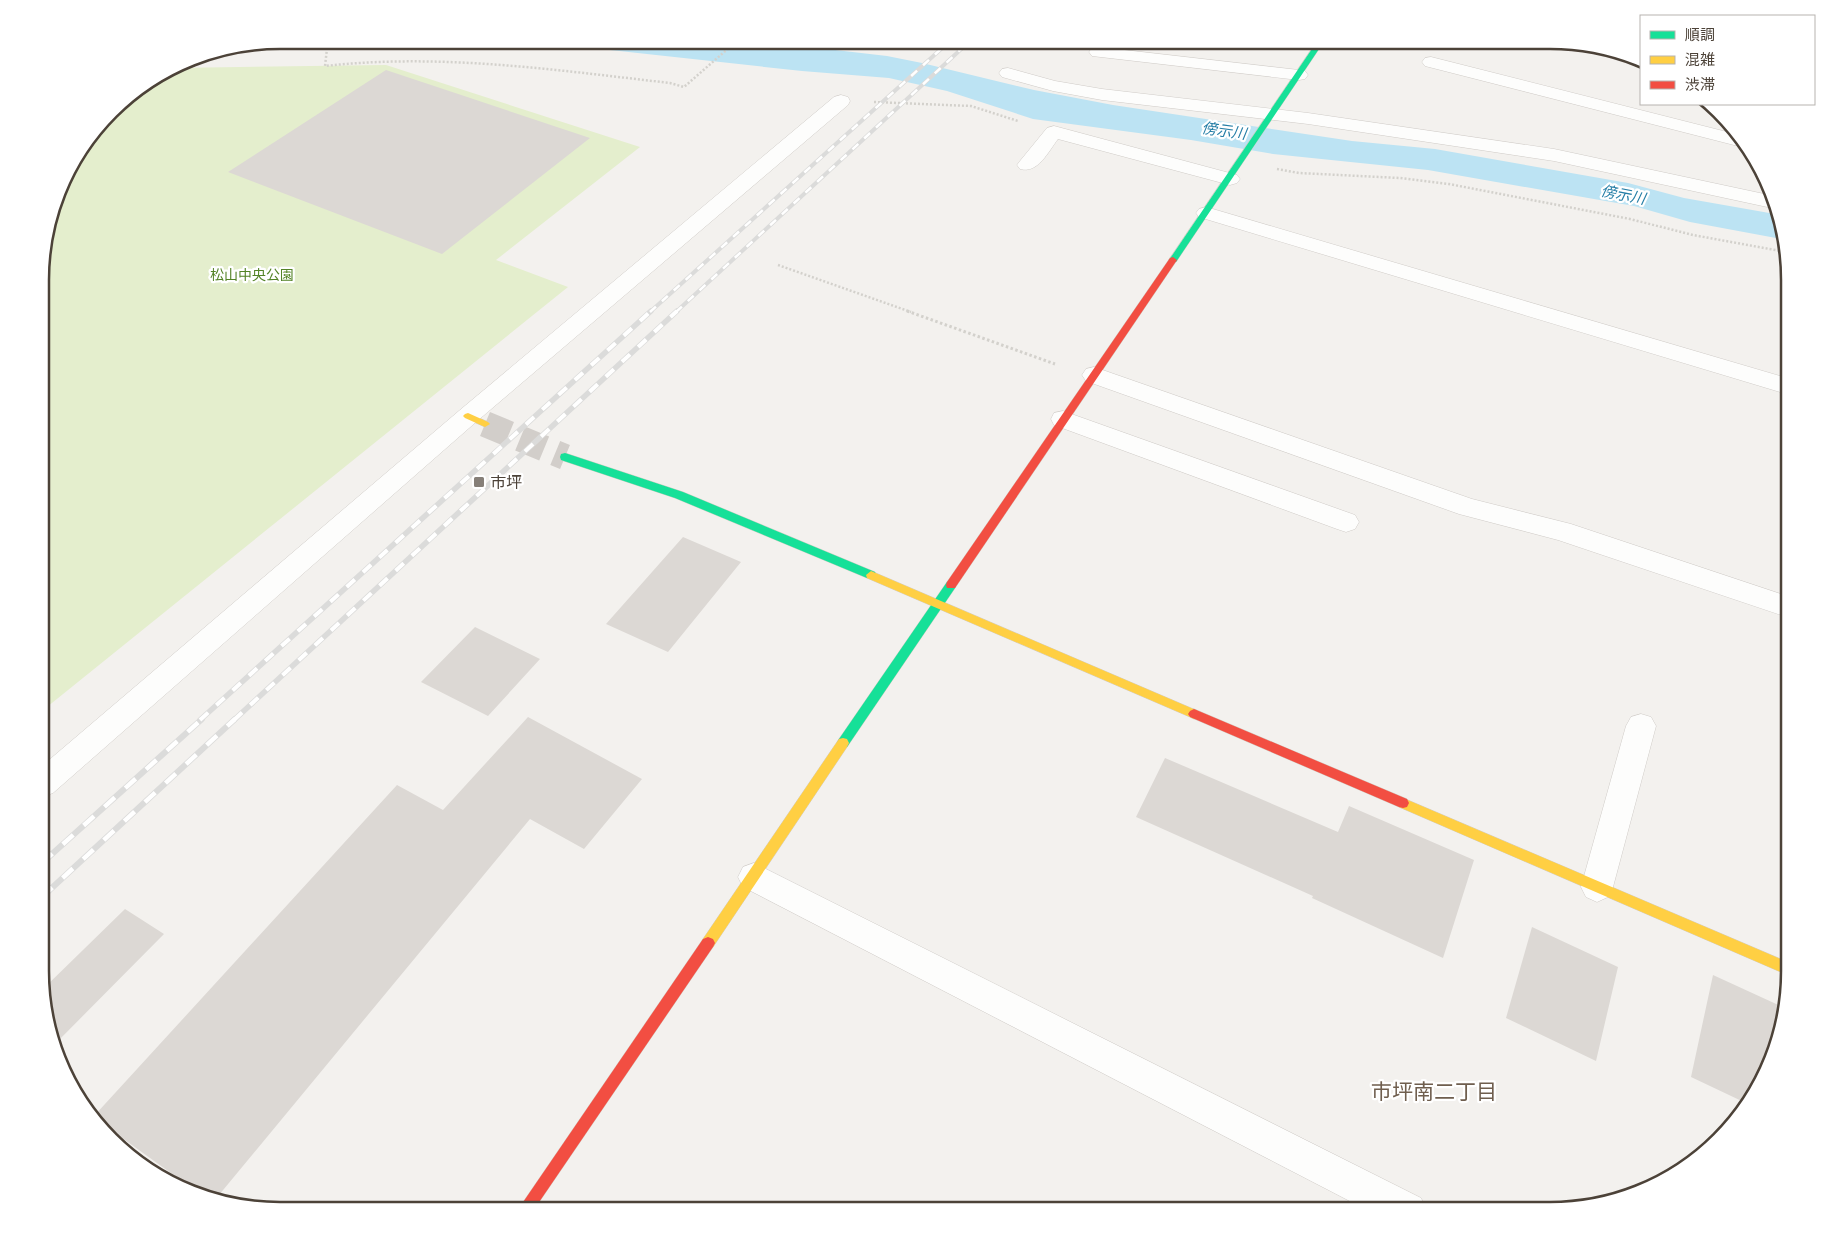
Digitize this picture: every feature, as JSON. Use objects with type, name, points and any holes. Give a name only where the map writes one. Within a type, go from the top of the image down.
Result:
[{"type":"street","points":[[530,1202],[754,877],[1093,376],[1238,167],[1316,49]]},
{"type":"street","points":[[1098,53],[1299,75]]},
{"type":"street","points":[[1431,62],[1734,139]]},
{"type":"street","points":[[1008,72],[1067,89],[1188,107],[1334,122],[1554,155],[1768,201]]},
{"type":"street","points":[[49,778],[477,420],[841,101]]},
{"type":"street","points":[[1027,165],[1054,132],[1238,167]]},
{"type":"street","points":[[1206,213],[1781,384]]},
{"type":"street","points":[[1093,376],[1468,507],[1562,530],[1781,605]]},
{"type":"street","points":[[1063,420],[1346,522]]},
{"type":"street","points":[[565,457],[680,495],[939,604],[1781,966]]},
{"type":"street","points":[[1598,887],[1641,726]]},
{"type":"street","points":[[754,877],[1390,1202]]},
{"type":"path","points":[[327,49],[325,66],[380,61],[556,69],[670,83],[684,87],[728,49]]},
{"type":"path","points":[[841,101],[971,106],[1054,132]]},
{"type":"path","points":[[1238,167],[1299,173],[1400,178],[1450,184],[1630,219],[1693,235],[1779,251]]},
{"type":"path","points":[[778,265],[1093,376]]},
{"type":"green space","name":"松山中央公園","points":[[386,65],[640,147],[496,260],[568,287],[49,705],[49,264],[53,234],[66,191],[96,139],[116,116],[139,96],[187,68]]},
{"type":"water","name":"傍示川","points":[[601,49],[826,49],[887,56],[1034,90],[1113,105],[1352,141],[1435,149],[1628,183],[1684,198],[1771,213],[1778,238],[1690,222],[1634,206],[1428,170],[1273,154],[1191,140],[1033,119],[947,91],[889,78],[802,71]]},
{"type":"building","points":[[386,70],[590,138],[442,254],[228,172]]},
{"type":"building","points":[[683,537],[741,562],[668,652],[606,624]]},
{"type":"building","points":[[475,627],[540,659],[488,716],[421,682]]},
{"type":"building","points":[[528,717],[642,779],[584,849],[530,819],[220,1194],[180,1179],[112,1131],[97,1113],[397,785],[443,810]]},
{"type":"building","points":[[1165,758],[1338,832],[1349,806],[1474,860],[1443,958],[1312,898],[1313,896],[1136,817]]},
{"type":"building","points":[[125,909],[164,934],[59,1040],[53,1017],[49,983]]},
{"type":"building","points":[[1532,927],[1618,967],[1596,1061],[1506,1018]]},
{"type":"building","points":[[1713,975],[1779,1005],[1777,1017],[1764,1060],[1741,1101],[1691,1077]]},
{"type":"tunnel","points":[[485,424],[565,457]]},
{"type":"railway","points":[[650,312],[941,49]]},
{"type":"railway","points":[[676,312],[961,49]]},
{"type":"railway","points":[[200,720],[651,311]]},
{"type":"railway","points":[[234,720],[677,311]]},
{"type":"railway","points":[[49,857],[202,719]]},
{"type":"railway","points":[[49,891],[235,719]]},
{"type":"traffic: fast","points":[[1173,260],[1316,49]]},
{"type":"traffic: fast","points":[[565,457],[679,495],[871,575]]},
{"type":"traffic: fast","points":[[843,743],[951,585]]},
{"type":"traffic: slow","points":[[468,416],[485,424]]},
{"type":"traffic: slow","points":[[871,575],[1194,714]]},
{"type":"traffic: slow","points":[[708,943],[843,743]]},
{"type":"traffic: slow","points":[[1403,803],[1781,966]]},
{"type":"traffic: jam","points":[[951,585],[1173,260]]},
{"type":"traffic: jam","points":[[1194,714],[1403,803]]},
{"type":"traffic: jam","points":[[530,1202],[708,943]]},
{"type":"place","name":"市坪","points":[[479,482]]},
{"type":"district","name":"市坪南二丁目","points":[[1434,1092]]}]
